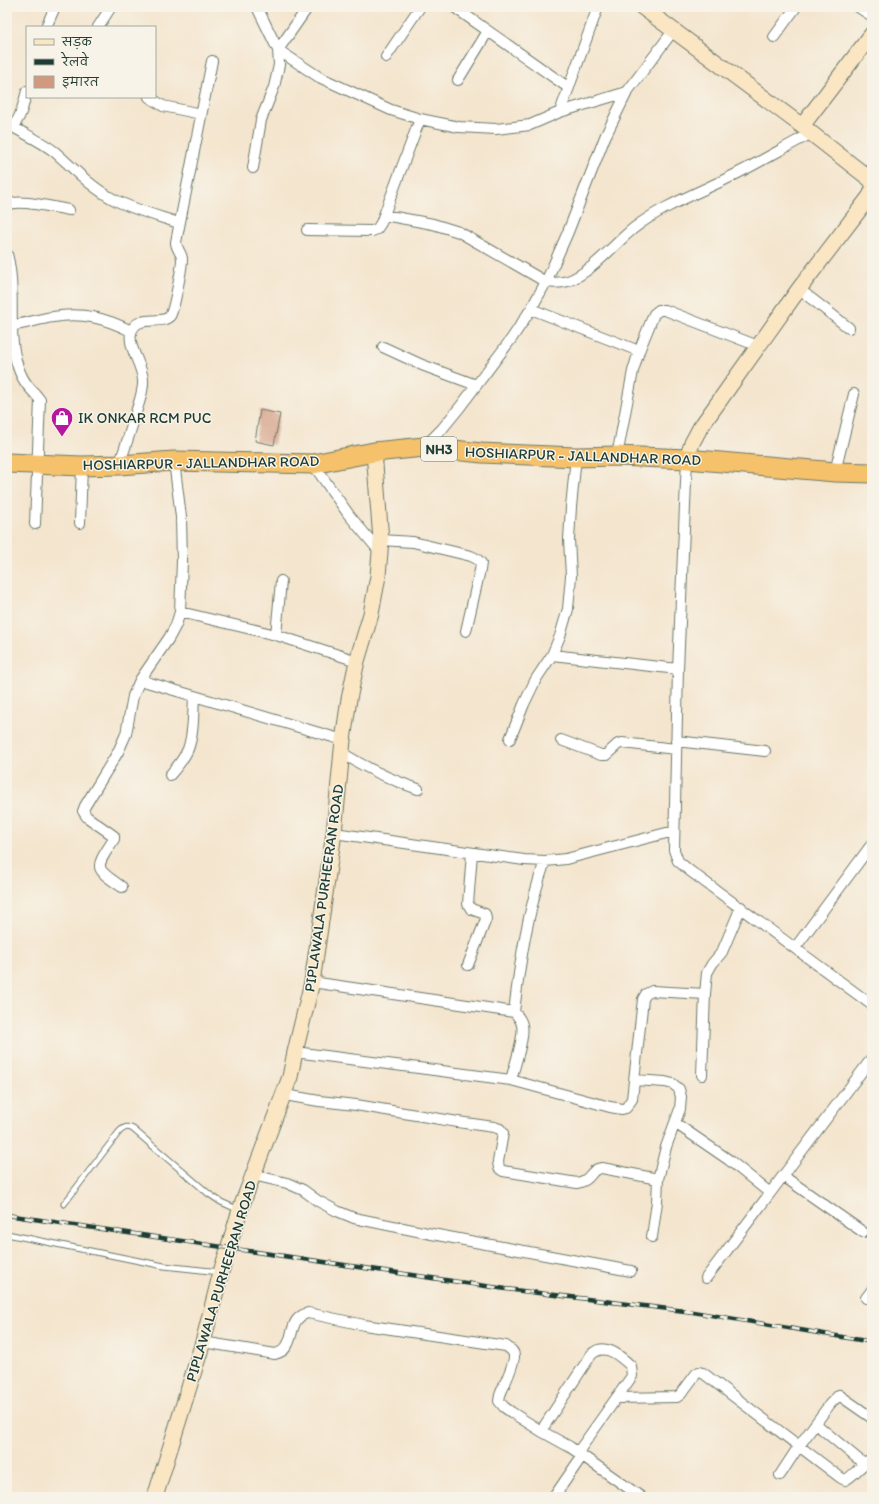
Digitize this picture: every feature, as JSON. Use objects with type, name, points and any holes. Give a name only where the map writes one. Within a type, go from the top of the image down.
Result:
[{"type":"highway","name":"HOSHIARPUR - JALLANDHAR ROAD","points":[[7,463],[82,466],[174,461],[313,464],[374,452],[424,447],[482,453],[687,459],[835,472],[872,473]]},
{"type":"street","points":[[46,26],[55,7]]},
{"type":"street","points":[[99,26],[111,7]]},
{"type":"street","points":[[252,168],[261,120],[274,87],[279,65],[278,50],[257,7]]},
{"type":"street","points":[[278,50],[308,7]]},
{"type":"street","points":[[386,57],[420,7]]},
{"type":"street","points":[[454,7],[569,88]]},
{"type":"street","points":[[560,112],[598,7]]},
{"type":"street","points":[[642,7],[807,130],[871,180],[872,183]]},
{"type":"street","points":[[774,38],[796,7]]},
{"type":"street","points":[[858,7],[872,16]]},
{"type":"street","points":[[458,80],[488,31]]},
{"type":"street","points":[[424,447],[442,429],[512,338],[531,309],[546,282],[568,232],[605,137],[627,92],[673,31]]},
{"type":"street","points":[[384,215],[433,224],[459,232],[546,282],[557,283],[567,281],[581,274],[635,228],[653,215],[727,178],[807,130],[872,34]]},
{"type":"street","points":[[278,50],[319,77],[391,110],[420,119],[459,127],[496,129],[530,125],[560,112],[627,92]]},
{"type":"street","points":[[119,465],[142,393],[143,380],[130,339],[131,331],[136,324],[146,320],[164,320],[170,317],[174,309],[182,259],[176,247],[179,224],[212,61]]},
{"type":"street","points":[[26,94],[18,120],[10,128],[40,141],[74,171],[114,200],[179,224]]},
{"type":"street","points":[[151,98],[163,106],[201,114]]},
{"type":"street","points":[[307,230],[372,231],[377,229],[381,223],[420,119]]},
{"type":"street","points":[[872,192],[799,289],[700,428],[692,443],[687,459],[678,669],[674,831],[674,850],[678,861],[872,1005]]},
{"type":"street","points":[[7,205],[10,203],[21,203],[69,210]]},
{"type":"street","points":[[7,254],[11,267],[10,326],[18,366],[26,385],[40,400],[35,524]]},
{"type":"street","points":[[799,289],[849,328]]},
{"type":"street","points":[[531,309],[639,351]]},
{"type":"street","points":[[617,456],[632,378],[639,351],[654,314],[659,310],[665,310],[758,346]]},
{"type":"street","points":[[10,326],[54,317],[76,315],[97,317],[131,331]]},
{"type":"street","points":[[383,347],[422,366],[476,385]]},
{"type":"street","points":[[835,472],[854,394]]},
{"type":"street","name":"PIPLAWALA PURHEERAN ROAD","points":[[155,1497],[203,1342],[221,1272],[240,1210],[290,1077],[312,982],[334,833],[342,747],[349,699],[357,661],[371,614],[378,576],[380,546],[374,452]]},
{"type":"street","points":[[510,739],[533,685],[552,655],[560,636],[568,609],[571,576],[569,539],[576,456]]},
{"type":"street","points":[[122,887],[103,874],[99,866],[100,861],[114,839],[114,836],[87,816],[83,811],[118,752],[126,734],[133,696],[140,680],[169,638],[176,625],[180,612],[182,561],[181,517],[174,461]]},
{"type":"street","points":[[313,464],[349,514],[380,546],[413,542],[470,556],[477,559],[481,563],[466,631]]},
{"type":"street","points":[[80,523],[82,466]]},
{"type":"street","points":[[276,635],[281,581]]},
{"type":"street","points":[[180,612],[276,635],[357,661]]},
{"type":"street","points":[[552,655],[678,669]]},
{"type":"street","points":[[140,680],[194,696],[342,747],[386,777],[418,789]]},
{"type":"street","points":[[170,775],[188,750],[194,696]]},
{"type":"street","points":[[561,740],[601,755],[606,755],[618,744],[676,745],[765,751]]},
{"type":"street","points":[[334,833],[545,862],[566,859],[674,831]]},
{"type":"street","points":[[795,948],[872,844]]},
{"type":"street","points":[[468,965],[486,919],[485,914],[471,909],[468,904],[472,853]]},
{"type":"street","points":[[514,1012],[524,939],[535,892],[545,862]]},
{"type":"street","points":[[702,1075],[705,994],[709,969],[722,952],[741,907]]},
{"type":"street","points":[[312,982],[514,1012],[520,1019],[522,1036],[511,1080]]},
{"type":"street","points":[[295,1052],[511,1080],[622,1109],[626,1108],[630,1104],[632,1098],[643,999],[646,994],[652,991],[705,994]]},
{"type":"street","points":[[706,1278],[872,1058]]},
{"type":"street","points":[[635,1080],[666,1082],[673,1084],[679,1090],[681,1097],[680,1109],[664,1153],[658,1179],[658,1202],[652,1237]]},
{"type":"street","points":[[284,1095],[363,1106],[500,1129],[504,1133],[498,1162],[499,1168],[503,1171],[577,1183],[584,1182],[593,1172],[602,1168],[658,1179]]},
{"type":"street","points":[[675,1123],[729,1160],[770,1193]]},
{"type":"street","points":[[253,1175],[287,1183],[303,1190],[318,1201],[337,1211],[354,1218],[432,1234],[631,1270]]},
{"type":"street","points":[[783,1176],[863,1232]]},
{"type":"street","points":[[203,1342],[275,1354],[282,1352],[287,1347],[297,1319],[308,1313],[364,1325],[506,1346],[512,1350],[514,1355],[500,1395],[499,1401],[504,1407],[580,1454],[628,1494],[641,1497]]},
{"type":"street","points":[[541,1431],[596,1349],[602,1348],[608,1350],[631,1366],[632,1376],[580,1454],[554,1497]]},
{"type":"street","points":[[617,1398],[677,1397],[696,1374],[699,1372],[703,1373],[841,1478],[845,1480],[853,1476],[868,1463],[816,1424]]},
{"type":"street","points":[[780,1475],[799,1446],[835,1398],[839,1395],[872,1418]]},
{"type":"lane","points":[[64,1204],[119,1132],[123,1128],[128,1127],[134,1129],[209,1194],[221,1202],[240,1210]]},
{"type":"lane","points":[[7,1234],[164,1266],[221,1272]]},
{"type":"building","points":[[260,410],[280,414],[274,445],[255,441]]},
{"type":"railway","points":[[7,1215],[506,1289],[693,1312],[872,1342]]},
{"type":"place","name":"IK ONKAR RCM PUC","points":[[62,438]]}]
